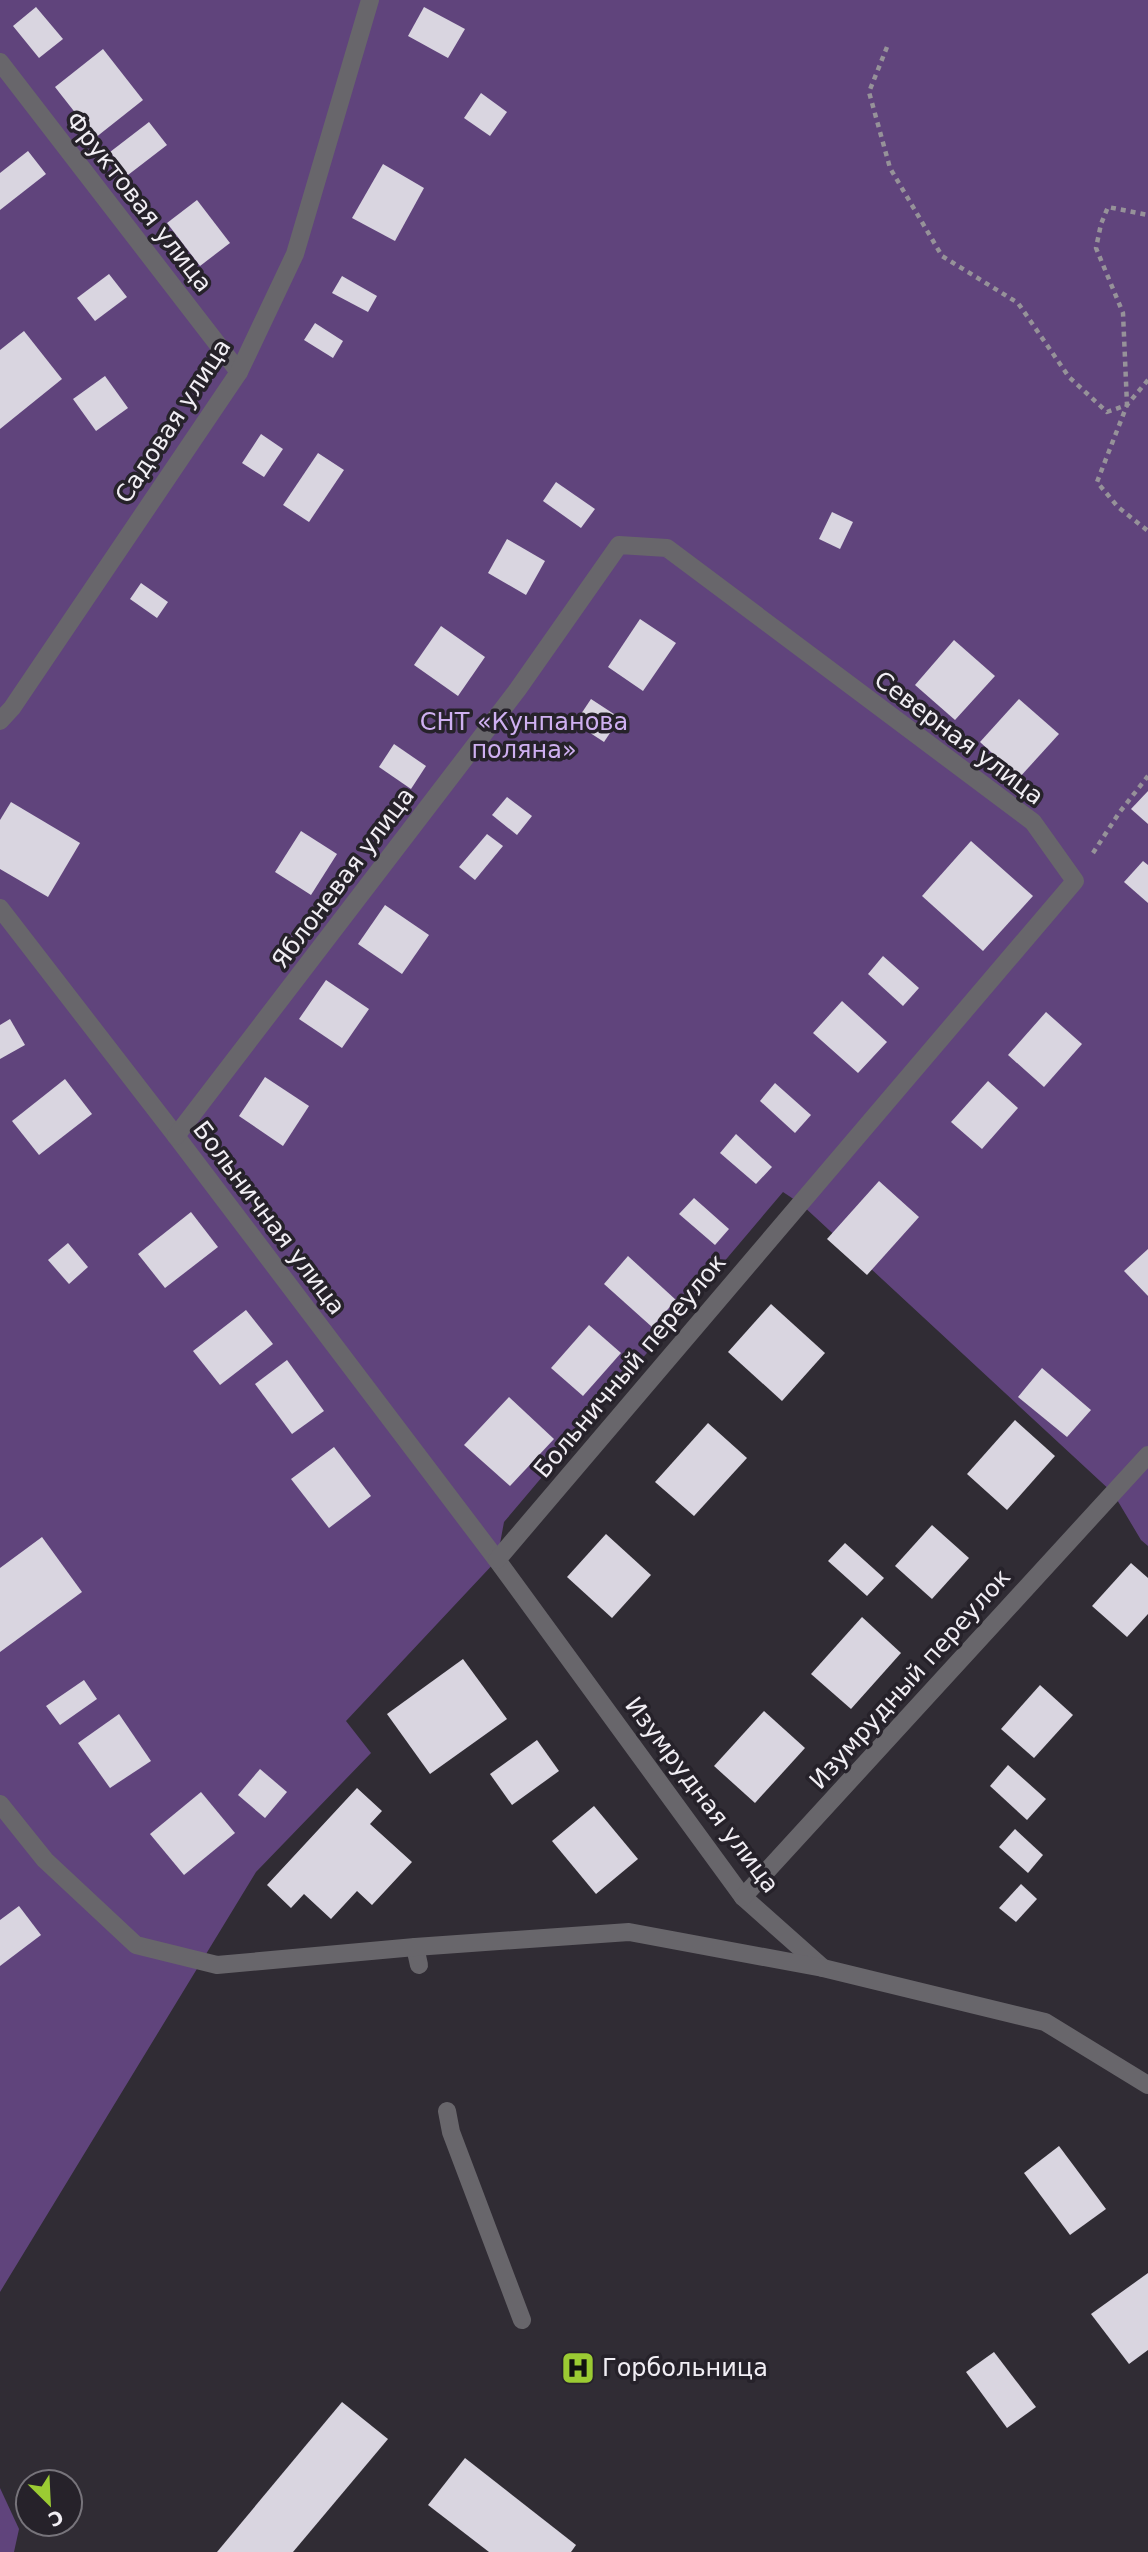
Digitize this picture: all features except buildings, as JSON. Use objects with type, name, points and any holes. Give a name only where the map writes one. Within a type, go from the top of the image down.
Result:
[{"type":"street","name":"Садовая улица","points":[[0,720],[12,708],[239,372],[295,254],[370,0]]},
{"type":"street","name":"Фруктовая улица","points":[[0,62],[239,372]]},
{"type":"street","name":"Северная улица","points":[[619,545],[667,548],[1033,822],[1075,881]]},
{"type":"street","name":"Яблоневая улица","points":[[176,1136],[518,689],[619,545]]},
{"type":"street","name":"Больничный переулок","points":[[497,1560],[1075,881]]},
{"type":"street","name":"Больничная улица","points":[[0,908],[497,1560]]},
{"type":"street","name":"Изумрудный переулок","points":[[743,1898],[1148,1455]]},
{"type":"street","name":"Изумрудная улица","points":[[497,1560],[743,1898],[823,1968],[1045,2022],[1148,2085]]},
{"type":"street","points":[[0,1804],[45,1860],[136,1945],[217,1965],[629,1931],[823,1968]]},
{"type":"street","points":[[415,1947],[419,1965]]},
{"type":"street","points":[[447,2111],[451,2132],[522,2320]]},
{"type":"path","points":[[887,47],[869,92],[890,167],[942,256],[1018,303],[1069,377],[1107,412],[1127,405]]},
{"type":"path","points":[[1127,405],[1123,313],[1096,248],[1108,207],[1148,215]]},
{"type":"path","points":[[1148,380],[1127,405],[1097,482],[1118,507],[1148,531]]},
{"type":"path","points":[[1075,881],[1119,813],[1148,776]]},
{"type":"green space","name":"СНТ «Кунпанова поляна»","points":[[0,0],[1148,0],[1148,1546],[1141,1540],[1113,1493],[801,1204],[783,1192],[504,1522],[497,1560],[346,1721],[371,1753],[256,1872],[0,2292]]},
{"type":"green space","points":[[0,2488],[14,2518],[14,2538],[17,2538],[14,2552],[0,2552]]},
{"type":"place","name":"Горбольница","points":[[578,2368]]}]
